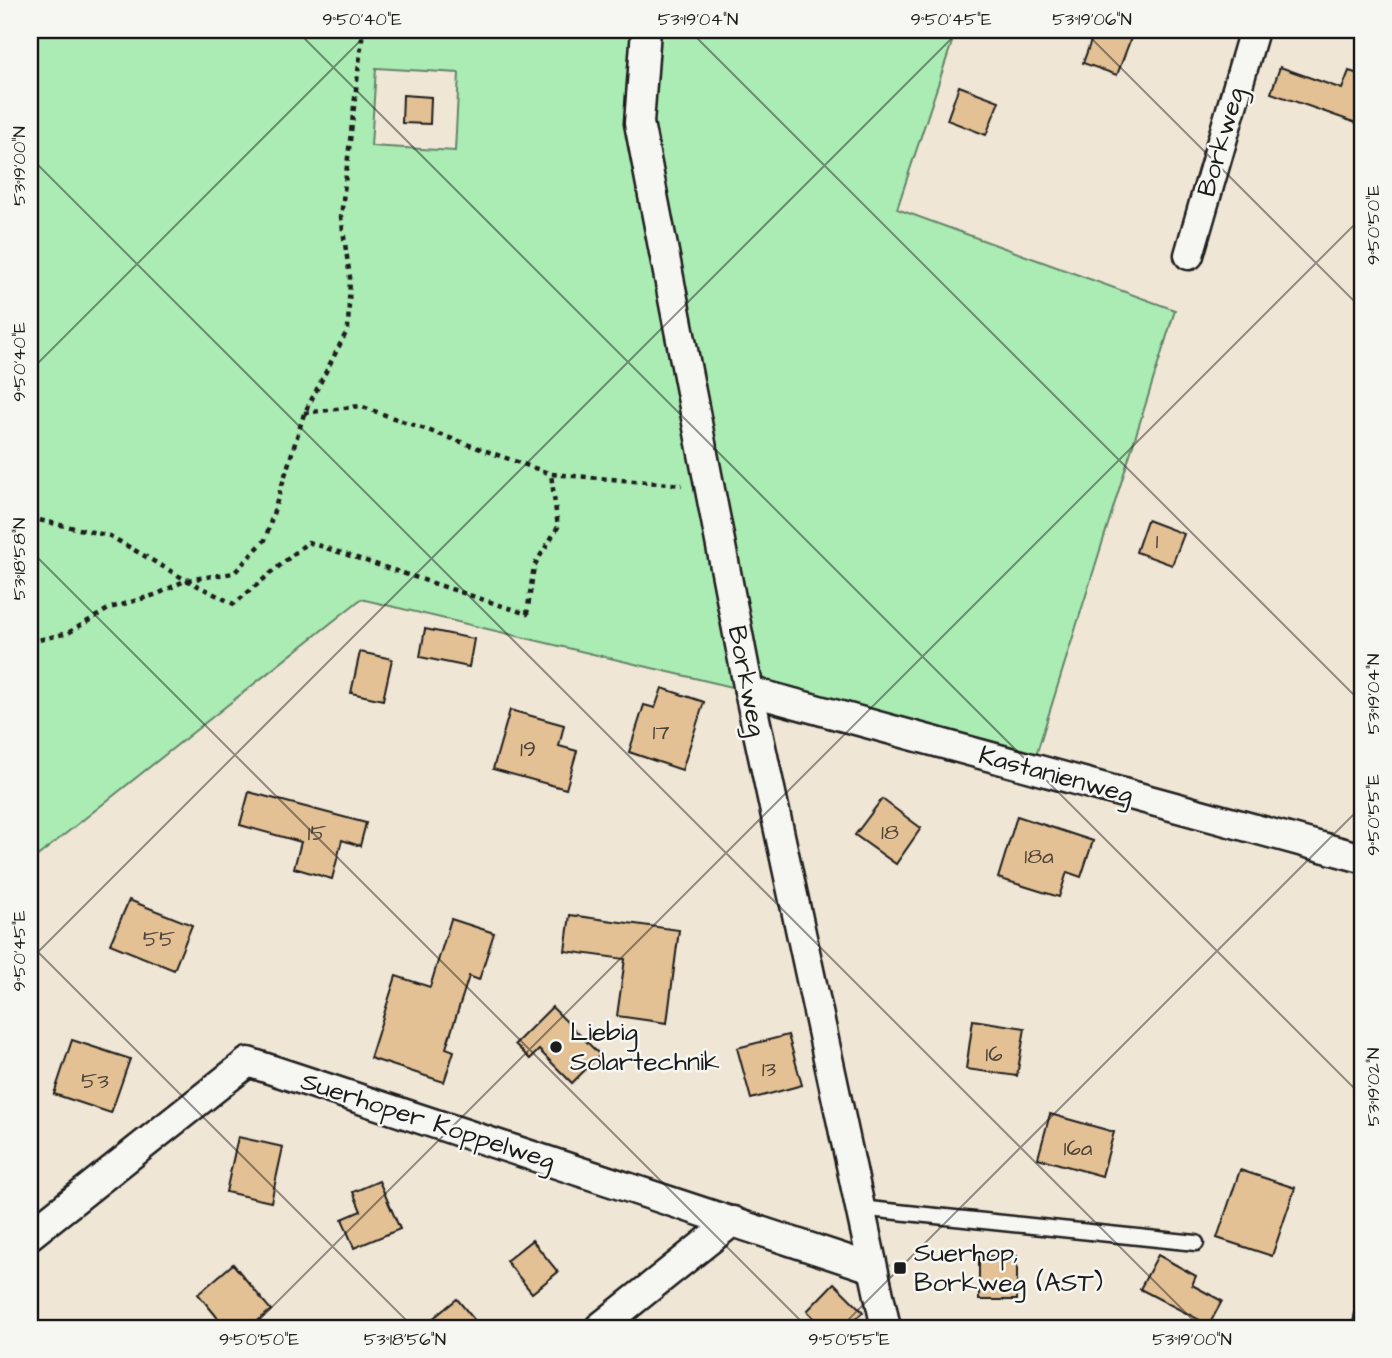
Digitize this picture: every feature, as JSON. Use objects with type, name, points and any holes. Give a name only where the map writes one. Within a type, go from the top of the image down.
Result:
[{"type":"street","name":"Borkweg","points":[[646,30],[639,123],[749,691],[886,1328]]},
{"type":"street","name":"Borkweg","points":[[1189,255],[1254,30]]},
{"type":"street","name":"Kastanienweg","points":[[749,691],[1362,858]]},
{"type":"street","name":"Suerhoper Koppelweg","points":[[30,1235],[248,1062],[872,1268]]},
{"type":"street","points":[[600,1328],[733,1222]]},
{"type":"lane","points":[[859,1208],[1196,1243]]},
{"type":"path","points":[[30,642],[68,634],[110,608],[159,594],[186,580],[234,573],[265,540],[304,414],[348,329],[350,277],[341,217],[363,30]]},
{"type":"path","points":[[304,414],[360,406],[551,474],[709,487]]},
{"type":"path","points":[[30,518],[110,536],[234,604],[308,542],[527,614],[534,566],[558,527],[551,474]]},
{"type":"green space","points":[[30,30],[956,30],[897,209],[1175,310],[1032,768],[749,691],[361,599],[30,862]],"holes":[[[376,68],[459,73],[455,151],[371,146]]]},
{"type":"building","points":[[1095,30],[1134,30],[1117,75],[1083,63]]},
{"type":"building","points":[[1280,67],[1342,89],[1349,71],[1362,75],[1362,125],[1271,93]]},
{"type":"building","points":[[959,86],[999,101],[986,135],[947,120]]},
{"type":"building","points":[[403,95],[431,97],[430,124],[402,123]]},
{"type":"building","points":[[1147,520],[1184,534],[1172,565],[1136,552]]},
{"type":"building","points":[[425,629],[474,639],[469,667],[420,657]]},
{"type":"building","points":[[360,652],[392,659],[383,700],[351,693]]},
{"type":"building","points":[[662,688],[704,702],[682,770],[629,752],[644,705],[655,708]]},
{"type":"building","points":[[510,710],[564,725],[559,746],[577,751],[566,789],[493,769]]},
{"type":"building","points":[[249,792],[366,823],[360,846],[342,840],[332,879],[294,868],[301,842],[240,825]]},
{"type":"building","points":[[882,799],[921,828],[896,864],[855,835]]},
{"type":"building","points":[[1017,816],[1093,841],[1081,877],[1067,872],[1059,897],[998,878]]},
{"type":"building","points":[[129,900],[192,925],[174,970],[110,944]]},
{"type":"building","points":[[570,915],[679,930],[667,1023],[617,1016],[625,959],[565,951]]},
{"type":"building","points":[[451,919],[494,933],[479,980],[469,976],[446,1048],[454,1051],[444,1082],[370,1058],[396,976],[430,987]]},
{"type":"building","name":"Liebig Solartechnik","points":[[552,1007],[600,1055],[572,1083],[539,1050],[530,1059],[515,1044]]},
{"type":"building","points":[[973,1020],[1025,1028],[1017,1076],[966,1069]]},
{"type":"building","points":[[788,1035],[802,1085],[751,1099],[737,1048]]},
{"type":"building","points":[[72,1040],[130,1059],[111,1113],[54,1094]]},
{"type":"building","points":[[1050,1114],[1114,1132],[1102,1176],[1038,1158]]},
{"type":"building","points":[[238,1137],[283,1147],[271,1202],[226,1192]]},
{"type":"building","points":[[1240,1170],[1295,1188],[1272,1256],[1217,1238]]},
{"type":"building","points":[[379,1181],[400,1229],[354,1248],[342,1219],[361,1211],[353,1192]]},
{"type":"building","points":[[532,1240],[558,1272],[532,1293],[506,1261]]},
{"type":"building","points":[[1158,1255],[1196,1276],[1192,1285],[1222,1301],[1209,1325],[1140,1289]]},
{"type":"building","points":[[979,1256],[1017,1256],[1017,1300],[979,1300]]},
{"type":"building","points":[[233,1264],[271,1310],[249,1328],[226,1328],[198,1294]]},
{"type":"building","points":[[834,1283],[863,1312],[846,1328],[824,1328],[807,1311]]},
{"type":"building","points":[[457,1299],[481,1328],[421,1328]]},
{"type":"building","points":[[1357,1302],[1362,1303],[1362,1328],[1352,1328]]},
{"type":"place","name":"Liebig Solartechnik","points":[[556,1047]]},
{"type":"place","name":"Suerhop, Borkweg (AST)","points":[[900,1268]]}]
